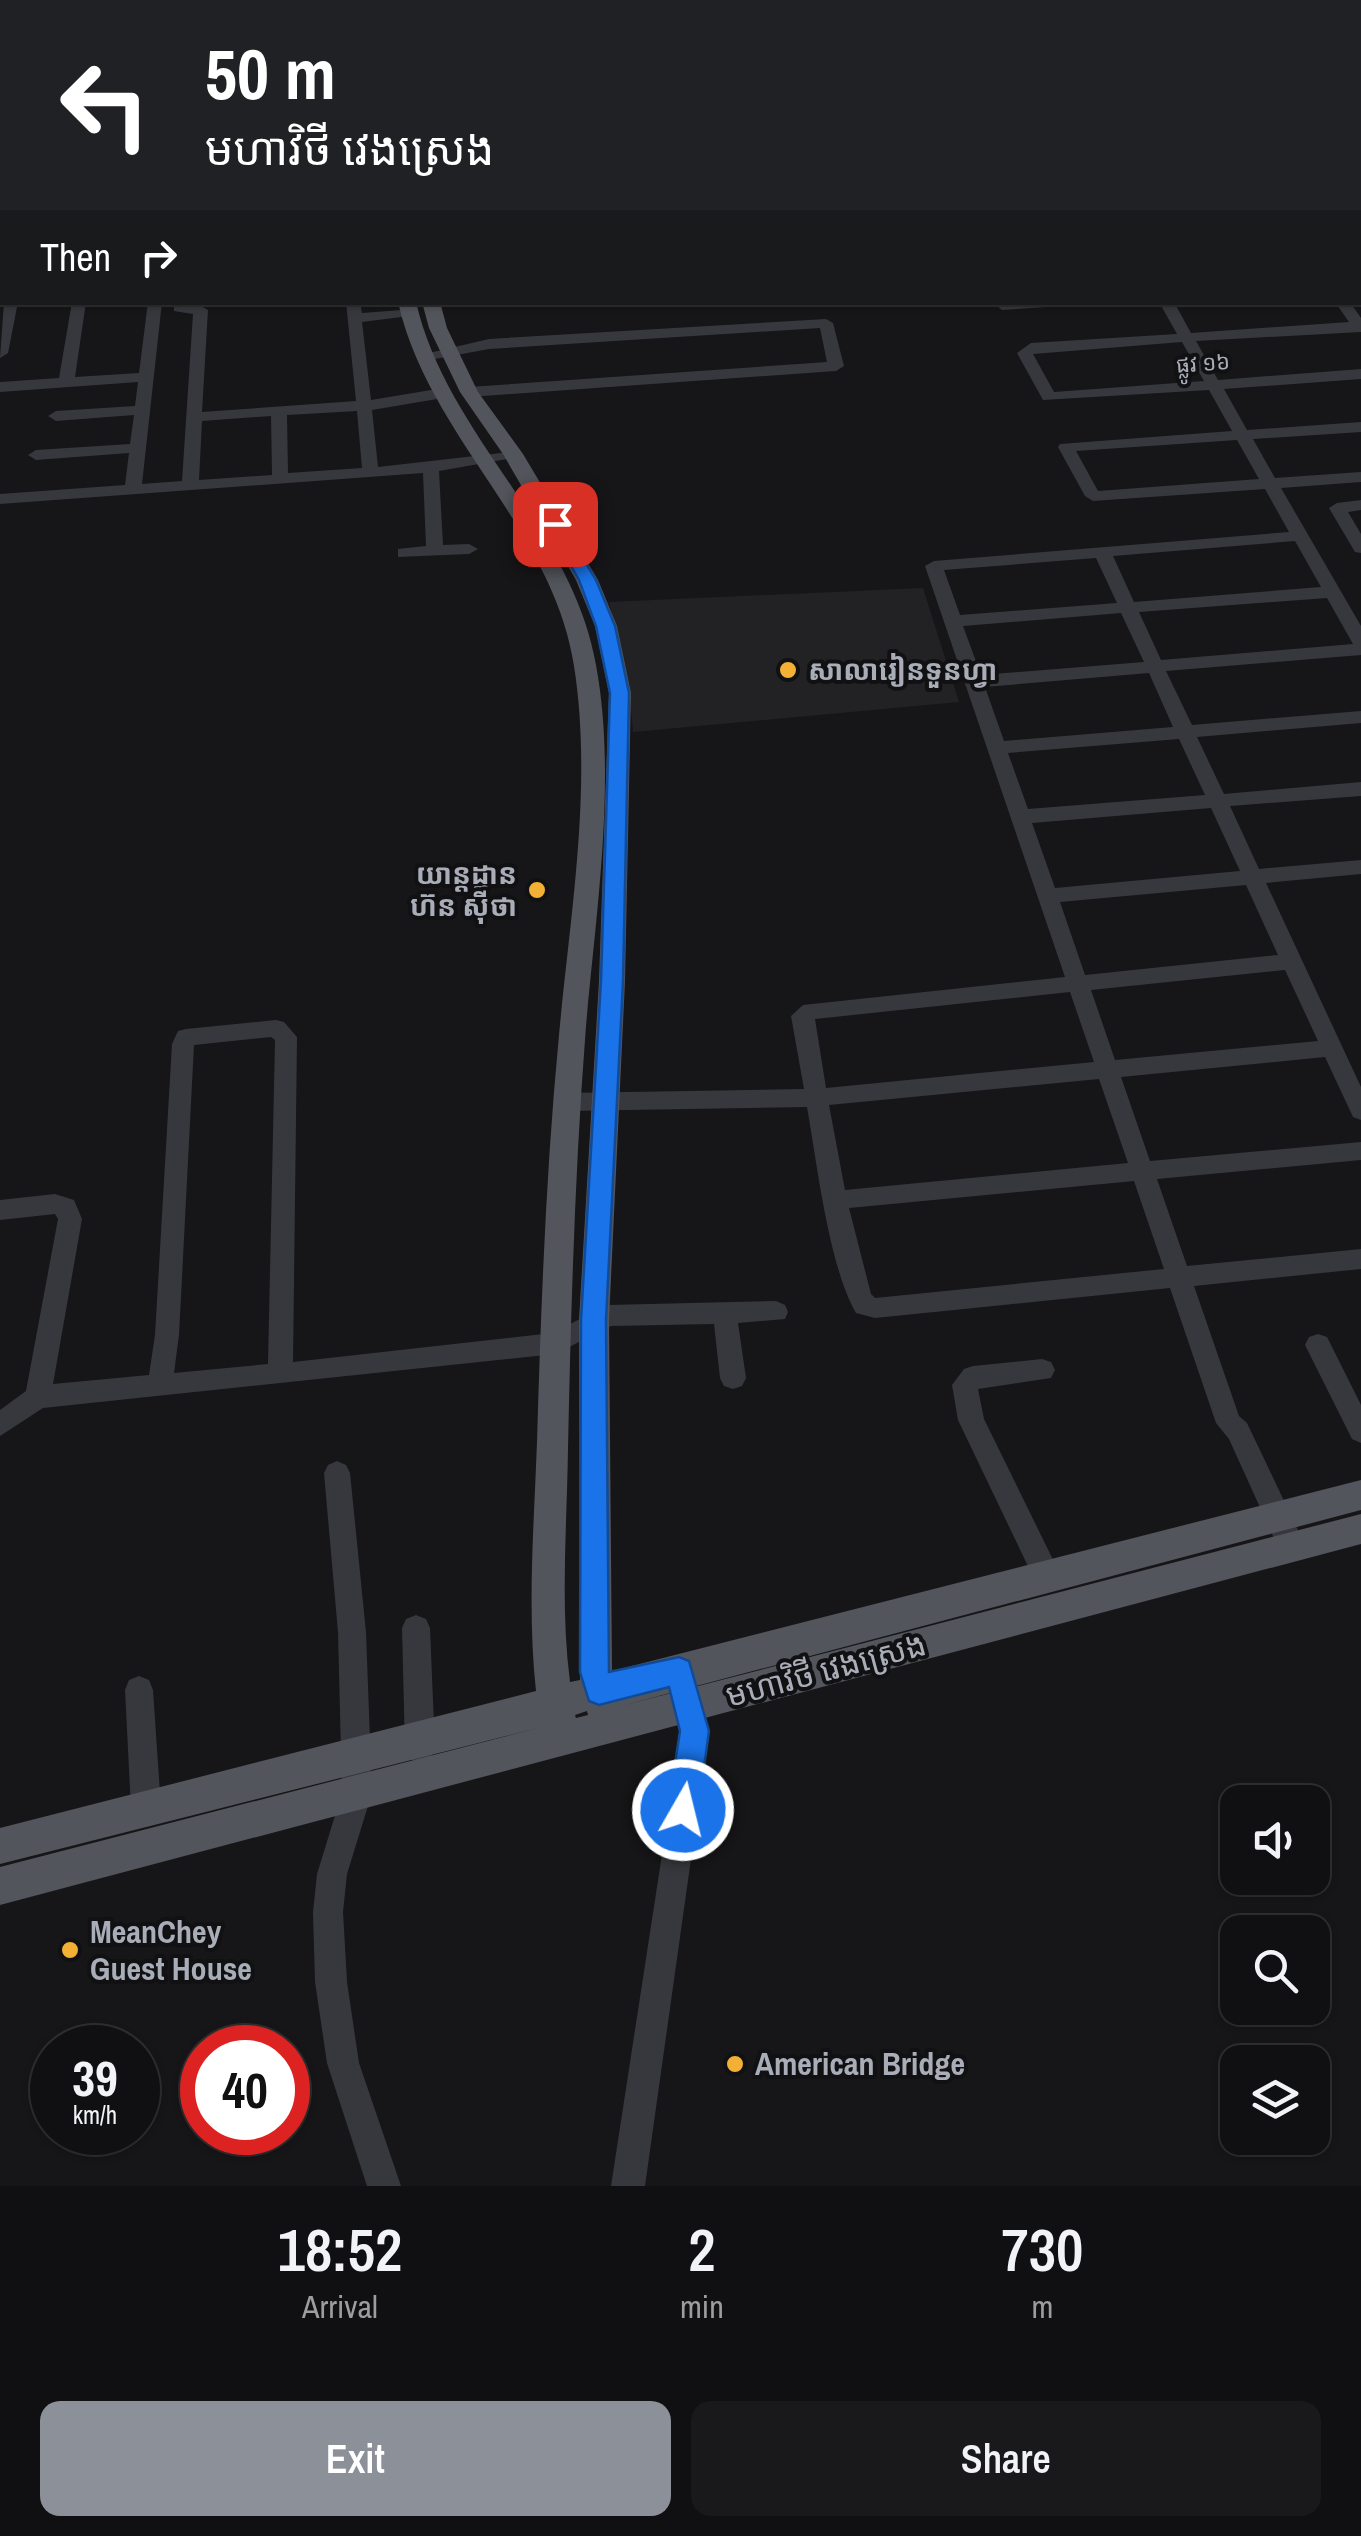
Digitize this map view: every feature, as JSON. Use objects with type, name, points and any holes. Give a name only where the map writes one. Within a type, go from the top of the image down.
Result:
[{"type":"main road","points":[[432,305],[448,352],[469,392],[513,454],[588,580],[606,626],[620,714],[594,1320],[595,1672],[608,1727]]},
{"type":"main road","points":[[408,308],[424,356],[443,393],[488,460],[560,586],[576,628],[589,714],[555,1343],[548,1667],[562,1739]]},
{"type":"main road","points":[[576,628],[606,626]]},
{"type":"main road","points":[[589,714],[620,714]]},
{"type":"main road","name":"មហាវិថី វេងស្រេង","points":[[0,1886],[689,1706],[1277,1534],[1361,1495]]},
{"type":"main road","name":"មហាវិថី វេងស្រេង","points":[[0,1846],[1047,1576],[1277,1534],[1361,1529]]},
{"type":"street","points":[[0,353],[10,305]]},
{"type":"street","points":[[66,384],[79,305]]},
{"type":"street","points":[[133,488],[155,305]]},
{"type":"street","points":[[972,682],[1361,646],[1168,305]]},
{"type":"street","points":[[1344,305],[1360,327]]},
{"type":"street","points":[[179,308],[201,310],[190,484]]},
{"type":"street","points":[[371,473],[368,405],[354,310],[408,308]]},
{"type":"street","points":[[424,356],[488,344],[826,323],[836,366],[469,392]]},
{"type":"street","points":[[1188,338],[1360,327]]},
{"type":"street","name":"ផ្លូវ ១៦","points":[[1188,338],[1025,349],[1049,397],[1361,374]]},
{"type":"street","points":[[0,388],[146,378]]},
{"type":"street","points":[[194,416],[368,405],[443,393]]},
{"type":"street","points":[[56,416],[142,410]]},
{"type":"street","points":[[279,411],[280,478]]},
{"type":"street","points":[[1361,427],[1066,446],[1093,496],[1361,477]]},
{"type":"street","points":[[36,454],[137,448]]},
{"type":"street","points":[[0,499],[431,468],[513,454]]},
{"type":"street","points":[[431,468],[435,551]]},
{"type":"street","points":[[1361,505],[1337,508],[1361,548]]},
{"type":"street","points":[[1277,1534],[1226,1432],[1229,1423],[1144,1169],[1018,818],[951,621],[936,564],[1298,536]]},
{"type":"street","points":[[404,553],[469,549]]},
{"type":"street","points":[[1100,550],[1361,1110]]},
{"type":"street","points":[[951,621],[1330,592]]},
{"type":"street","points":[[995,748],[1361,717]]},
{"type":"street","points":[[1018,818],[1361,790]]},
{"type":"street","points":[[1048,896],[1361,867]]},
{"type":"street","points":[[1292,961],[802,1016],[800,1024],[835,1200],[865,1306],[1361,1260]]},
{"type":"street","points":[[160,1384],[167,1335],[183,1044],[186,1038],[201,1034],[276,1028],[286,1038],[280,1374]]},
{"type":"street","points":[[566,1102],[815,1098],[1332,1048]]},
{"type":"street","points":[[835,1200],[1361,1151]]},
{"type":"street","points":[[0,1210],[55,1204],[66,1208],[70,1219],[38,1397]]},
{"type":"street","points":[[0,1425],[38,1397],[555,1343],[608,1316],[776,1312]]},
{"type":"street","points":[[725,1315],[733,1378]]},
{"type":"street","points":[[1318,1344],[1361,1431]]},
{"type":"street","points":[[1042,1370],[974,1377],[966,1385],[971,1420],[1047,1576]]},
{"type":"street","points":[[337,1472],[352,1632],[357,1792],[332,1874],[328,1912],[331,1982],[343,2063],[384,2186]]},
{"type":"street","points":[[416,1628],[418,1738],[424,1775]]},
{"type":"street","points":[[628,2186],[694,1731],[679,1670]]},
{"type":"street","points":[[139,1690],[146,1808]]},
{"type":"shaded area","name":"សាលារៀនទួនហ្វា","points":[[923,588],[959,702],[633,732],[629,684],[609,602]]},
{"type":"place","name":"សាលារៀនទួនហ្វា","points":[[788,670]]},
{"type":"place","name":"យាន្ដដ្ឋាន ហ៊ន ស៊ីថា","points":[[537,890]]},
{"type":"place","name":"MeanChey Guest House","points":[[70,1950]]},
{"type":"place","name":"American Bridge","points":[[735,2064]]},
{"type":"route","points":[[555,524],[588,580],[606,626],[620,693],[612,981],[594,1320],[595,1672],[599,1691],[679,1670],[694,1731],[683,1810]]}]
